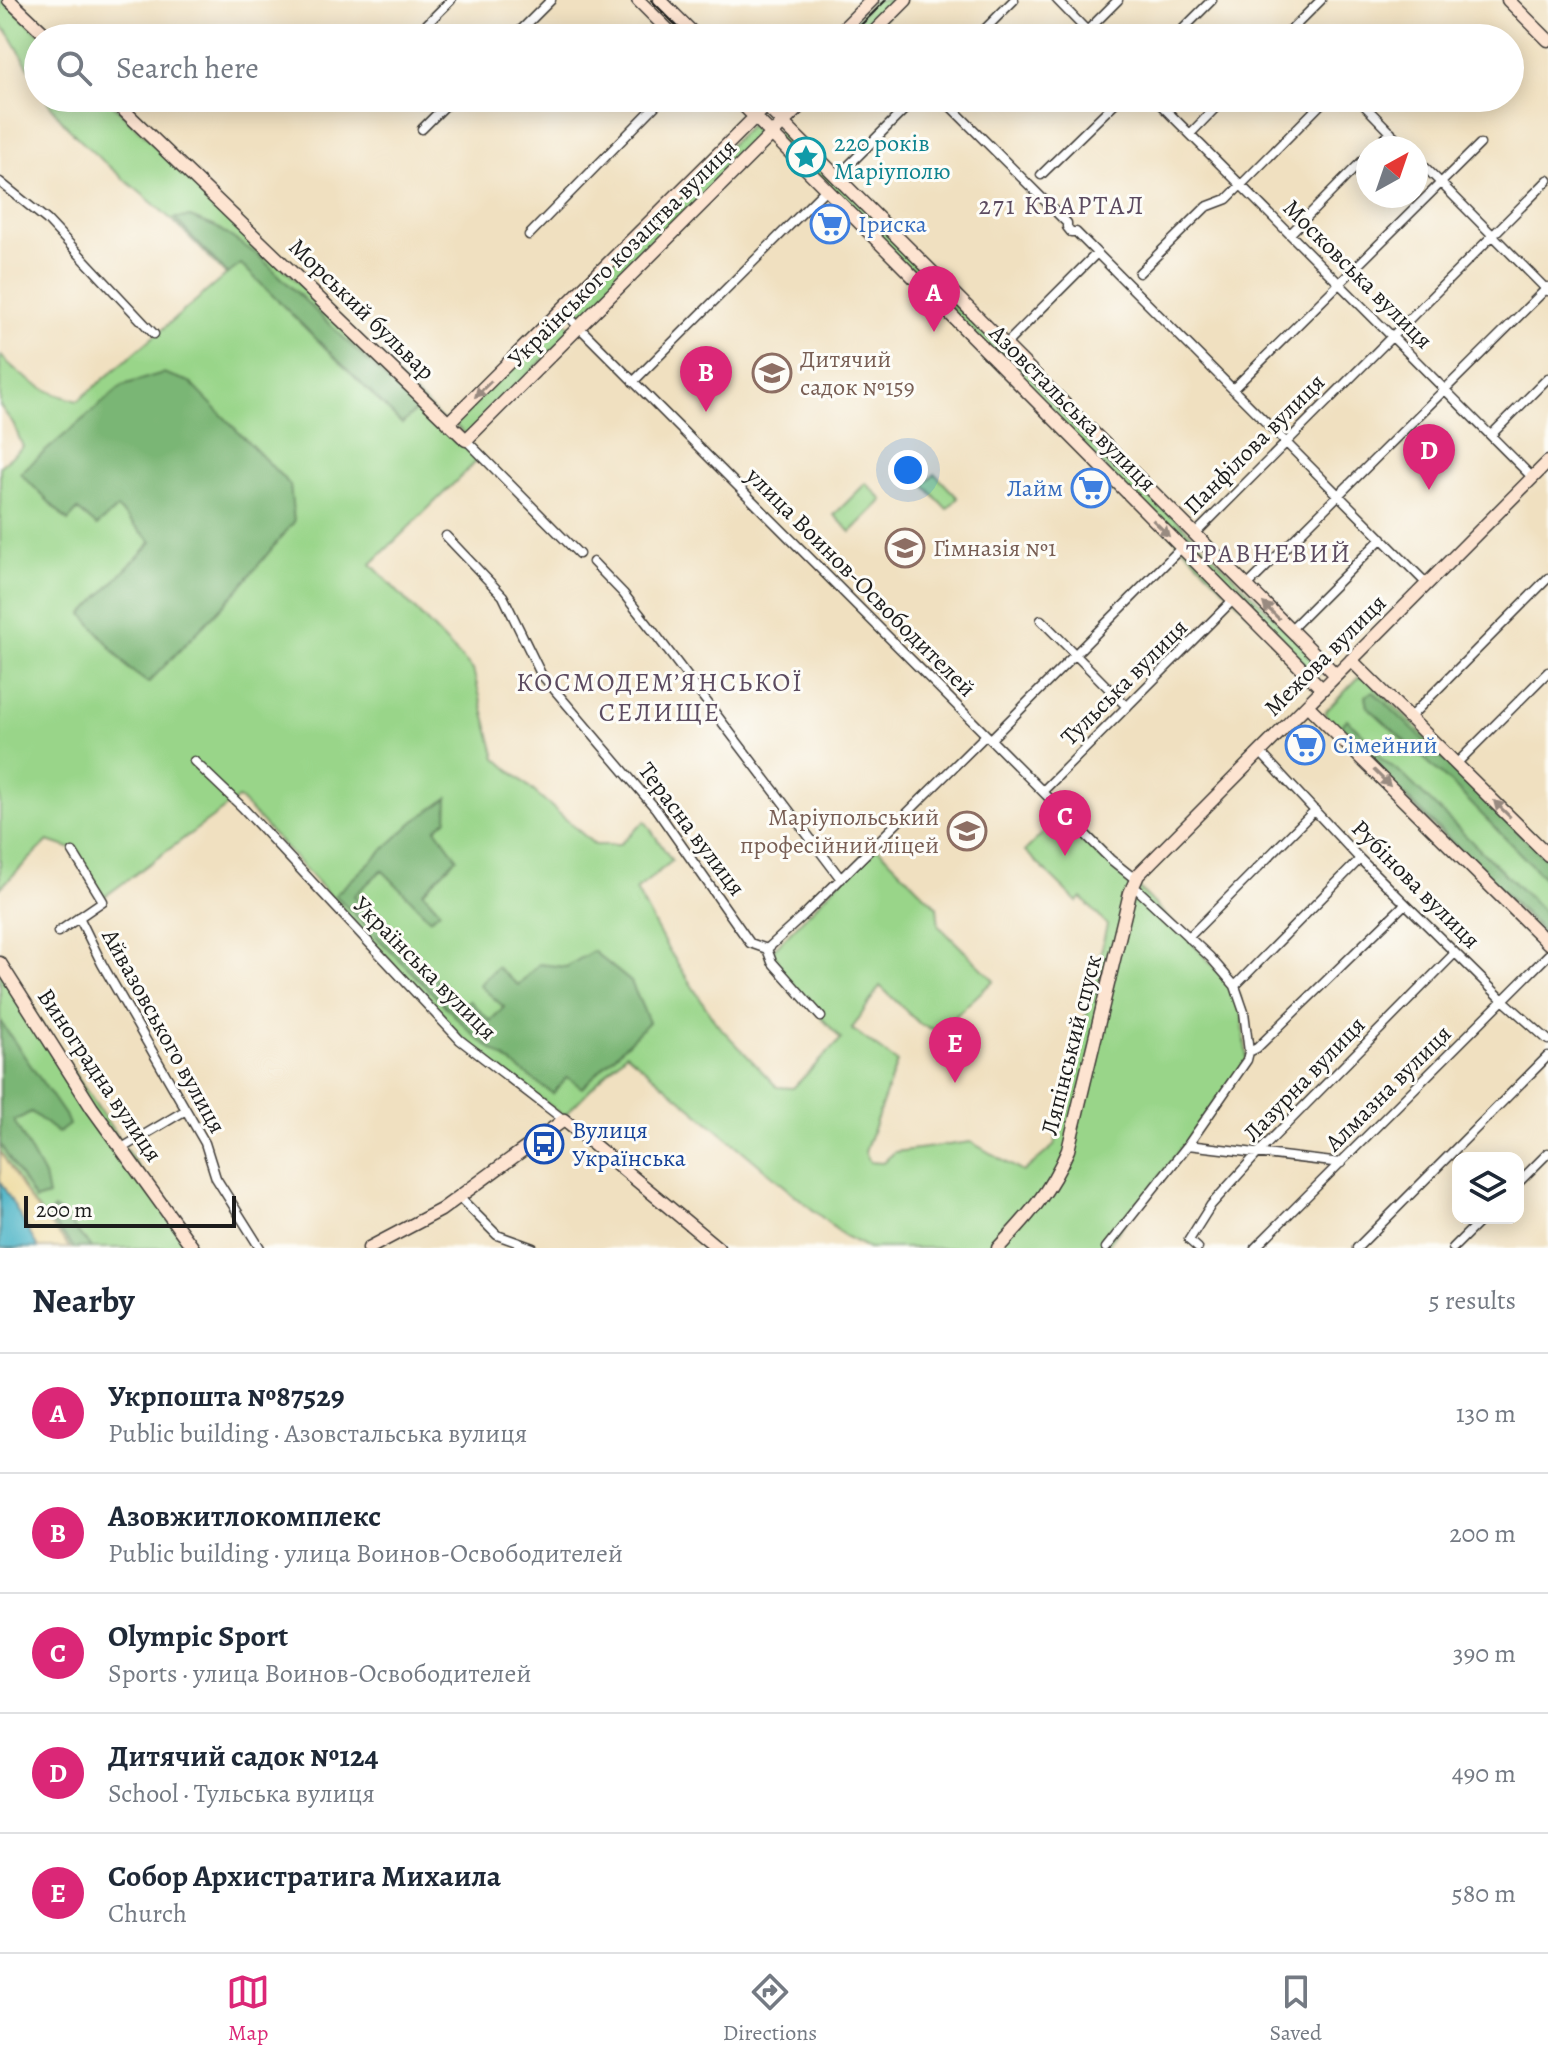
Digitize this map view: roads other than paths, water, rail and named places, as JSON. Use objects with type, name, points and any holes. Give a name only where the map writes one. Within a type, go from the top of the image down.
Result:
[{"type":"street","points":[[9,0],[34,24]]},
{"type":"street","points":[[427,24],[451,0]]},
{"type":"street","points":[[527,24],[551,0]]},
{"type":"street","points":[[638,0],[662,24]]},
{"type":"street","points":[[660,0],[684,24]]},
{"type":"street","points":[[848,24],[872,0]]},
{"type":"street","points":[[885,24],[906,0]]},
{"type":"street","points":[[990,24],[1014,0]]},
{"type":"street","points":[[1057,0],[1081,24]]},
{"type":"street","points":[[1099,24],[1118,0]]},
{"type":"street","points":[[1188,24],[1212,0]]},
{"type":"street","points":[[1300,24],[1321,0]]},
{"type":"street","points":[[1508,0],[1548,40]]},
{"type":"street","name":"Морський бульвар","points":[[126,112],[466,440],[579,554]]},
{"type":"street","points":[[422,129],[439,112]]},
{"type":"street","points":[[529,235],[649,112]]},
{"type":"street","name":"Азовстальська вулиця","points":[[750,112],[1318,687],[1326,724]]},
{"type":"street","name":"Українського козацтва вулиця","points":[[448,423],[758,112]]},
{"type":"street","name":"Азовстальська вулиця","points":[[775,112],[1290,630],[1335,671],[1369,678]]},
{"type":"street","name":"Українського козацтва вулиця","points":[[466,440],[794,112]]},
{"type":"street","points":[[837,177],[902,112]]},
{"type":"street","points":[[956,112],[1067,223],[1071,232],[1076,232],[1427,584]]},
{"type":"street","points":[[1041,175],[1106,112]]},
{"type":"street","name":"Московська вулиця","points":[[1168,112],[1533,478]]},
{"type":"street","points":[[1190,134],[1211,112]]},
{"type":"street","points":[[1139,273],[1206,207],[1227,199],[1313,112]]},
{"type":"street","points":[[1371,112],[1395,136]]},
{"type":"street","points":[[1387,136],[1391,132]]},
{"type":"street","points":[[1233,389],[1480,144]]},
{"type":"street","points":[[1290,234],[1356,167]]},
{"type":"street","points":[[1247,586],[1547,289],[1428,170]]},
{"type":"street","name":"Панфілова вулиця","points":[[988,737],[1075,655],[1548,180]]},
{"type":"street","points":[[0,182],[47,220],[154,334]]},
{"type":"street","points":[[633,382],[825,190]]},
{"type":"street","points":[[992,358],[1097,253]]},
{"type":"street","name":"улица Воинов-Освободителей","points":[[562,310],[1138,890],[1210,957],[1235,986]]},
{"type":"street","points":[[1491,435],[1548,378]]},
{"type":"street","name":"Межова вулиця","points":[[1133,884],[1307,705],[1318,687],[1351,660],[1548,462]]},
{"type":"street","points":[[1116,482],[1129,469]]},
{"type":"street","name":"Терасна вулиця","points":[[446,536],[505,599],[541,674],[656,809],[750,943],[767,949],[772,962],[821,1017]]},
{"type":"street","points":[[1290,630],[1382,538]]},
{"type":"street","points":[[593,562],[653,631],[841,879]]},
{"type":"street","points":[[1409,718],[1548,578]]},
{"type":"street","name":"Тульська вулиця","points":[[1043,791],[1233,600]]},
{"type":"street","points":[[1041,620],[1127,707]]},
{"type":"street","name":"Азовстальська вулиця","points":[[1351,660],[1548,855]]},
{"type":"street","points":[[1456,764],[1548,672]]},
{"type":"street","name":"Азовстальська вулиця","points":[[1307,705],[1548,943]]},
{"type":"street","points":[[767,949],[988,737]]},
{"type":"street","name":"Рубінова вулиця","points":[[1260,752],[1360,859],[1548,1040]]},
{"type":"street","name":"Українська вулиця","points":[[194,761],[242,807],[460,1040],[564,1120],[718,1248]]},
{"type":"street","points":[[1188,938],[1315,810]]},
{"type":"street","name":"Айвазовського вулиця","points":[[58,932],[103,901],[73,852]]},
{"type":"street","points":[[1106,1248],[1188,1145],[1247,1060],[1249,1052],[1244,1012],[1235,986],[1360,859]]},
{"type":"street","name":"Ляпінський спуск","points":[[998,1248],[1042,1200],[1068,1150],[1133,884]]},
{"type":"street","points":[[1249,1052],[1257,1048],[1405,904]]},
{"type":"street","name":"Айвазовського вулиця","points":[[79,917],[102,964],[205,1143],[216,1178],[260,1248]]},
{"type":"street","name":"Лазурна вулиця","points":[[1198,1248],[1189,1240],[1211,1205],[1258,1153],[1455,953]]},
{"type":"street","name":"Алмазна вулиця","points":[[1255,1248],[1548,955]]},
{"type":"street","name":"Виноградна вулиця","points":[[0,963],[92,1108],[193,1248]]},
{"type":"street","points":[[1357,1248],[1548,1056]]},
{"type":"street","points":[[122,1148],[186,1110]]},
{"type":"street","points":[[369,1248],[460,1198],[564,1120]]},
{"type":"street","points":[[1188,1145],[1341,1163]]},
{"type":"street","points":[[1524,1177],[1548,1153]]},
{"type":"street","points":[[460,1198],[497,1235],[533,1248]]},
{"type":"street","points":[[1453,1248],[1477,1224]]},
{"type":"water","points":[[0,1181],[38,1248],[0,1248]]},
{"type":"tram line","points":[[651,0],[675,24]]},
{"type":"tram line","points":[[862,24],[886,0]]},
{"type":"place","name":"220 років Маріуполю","points":[[806,157]]},
{"type":"place","name":"Іриска","points":[[830,224]]},
{"type":"place","name":"Укрпошта №87529","points":[[934,332]]},
{"type":"place","name":"Дитячий садок №159","points":[[772,373]]},
{"type":"place","name":"Азовжитлокомплекс","points":[[706,412]]},
{"type":"place","name":"Лайм","points":[[1091,488]]},
{"type":"place","name":"Дитячий садок №124","points":[[1429,490]]},
{"type":"place","name":"Гімназія №1","points":[[905,548]]},
{"type":"place","name":"Сімейний","points":[[1305,745]]},
{"type":"place","name":"Маріупольський професійний ліцей","points":[[967,831]]},
{"type":"place","name":"Olympic Sport","points":[[1065,856]]},
{"type":"place","name":"Собор Архистратига Михаила","points":[[955,1083]]},
{"type":"place","name":"Вулиця Українська","points":[[544,1144]]},
{"type":"district","name":"271 КВАРТАЛ","points":[[1062,205]]},
{"type":"district","name":"ТРАВНЕВИЙ","points":[[1269,553]]},
{"type":"district","name":"КОСМОДЕМ’ЯНСЬКОЇ СЕЛИЩЕ","points":[[660,697]]}]
